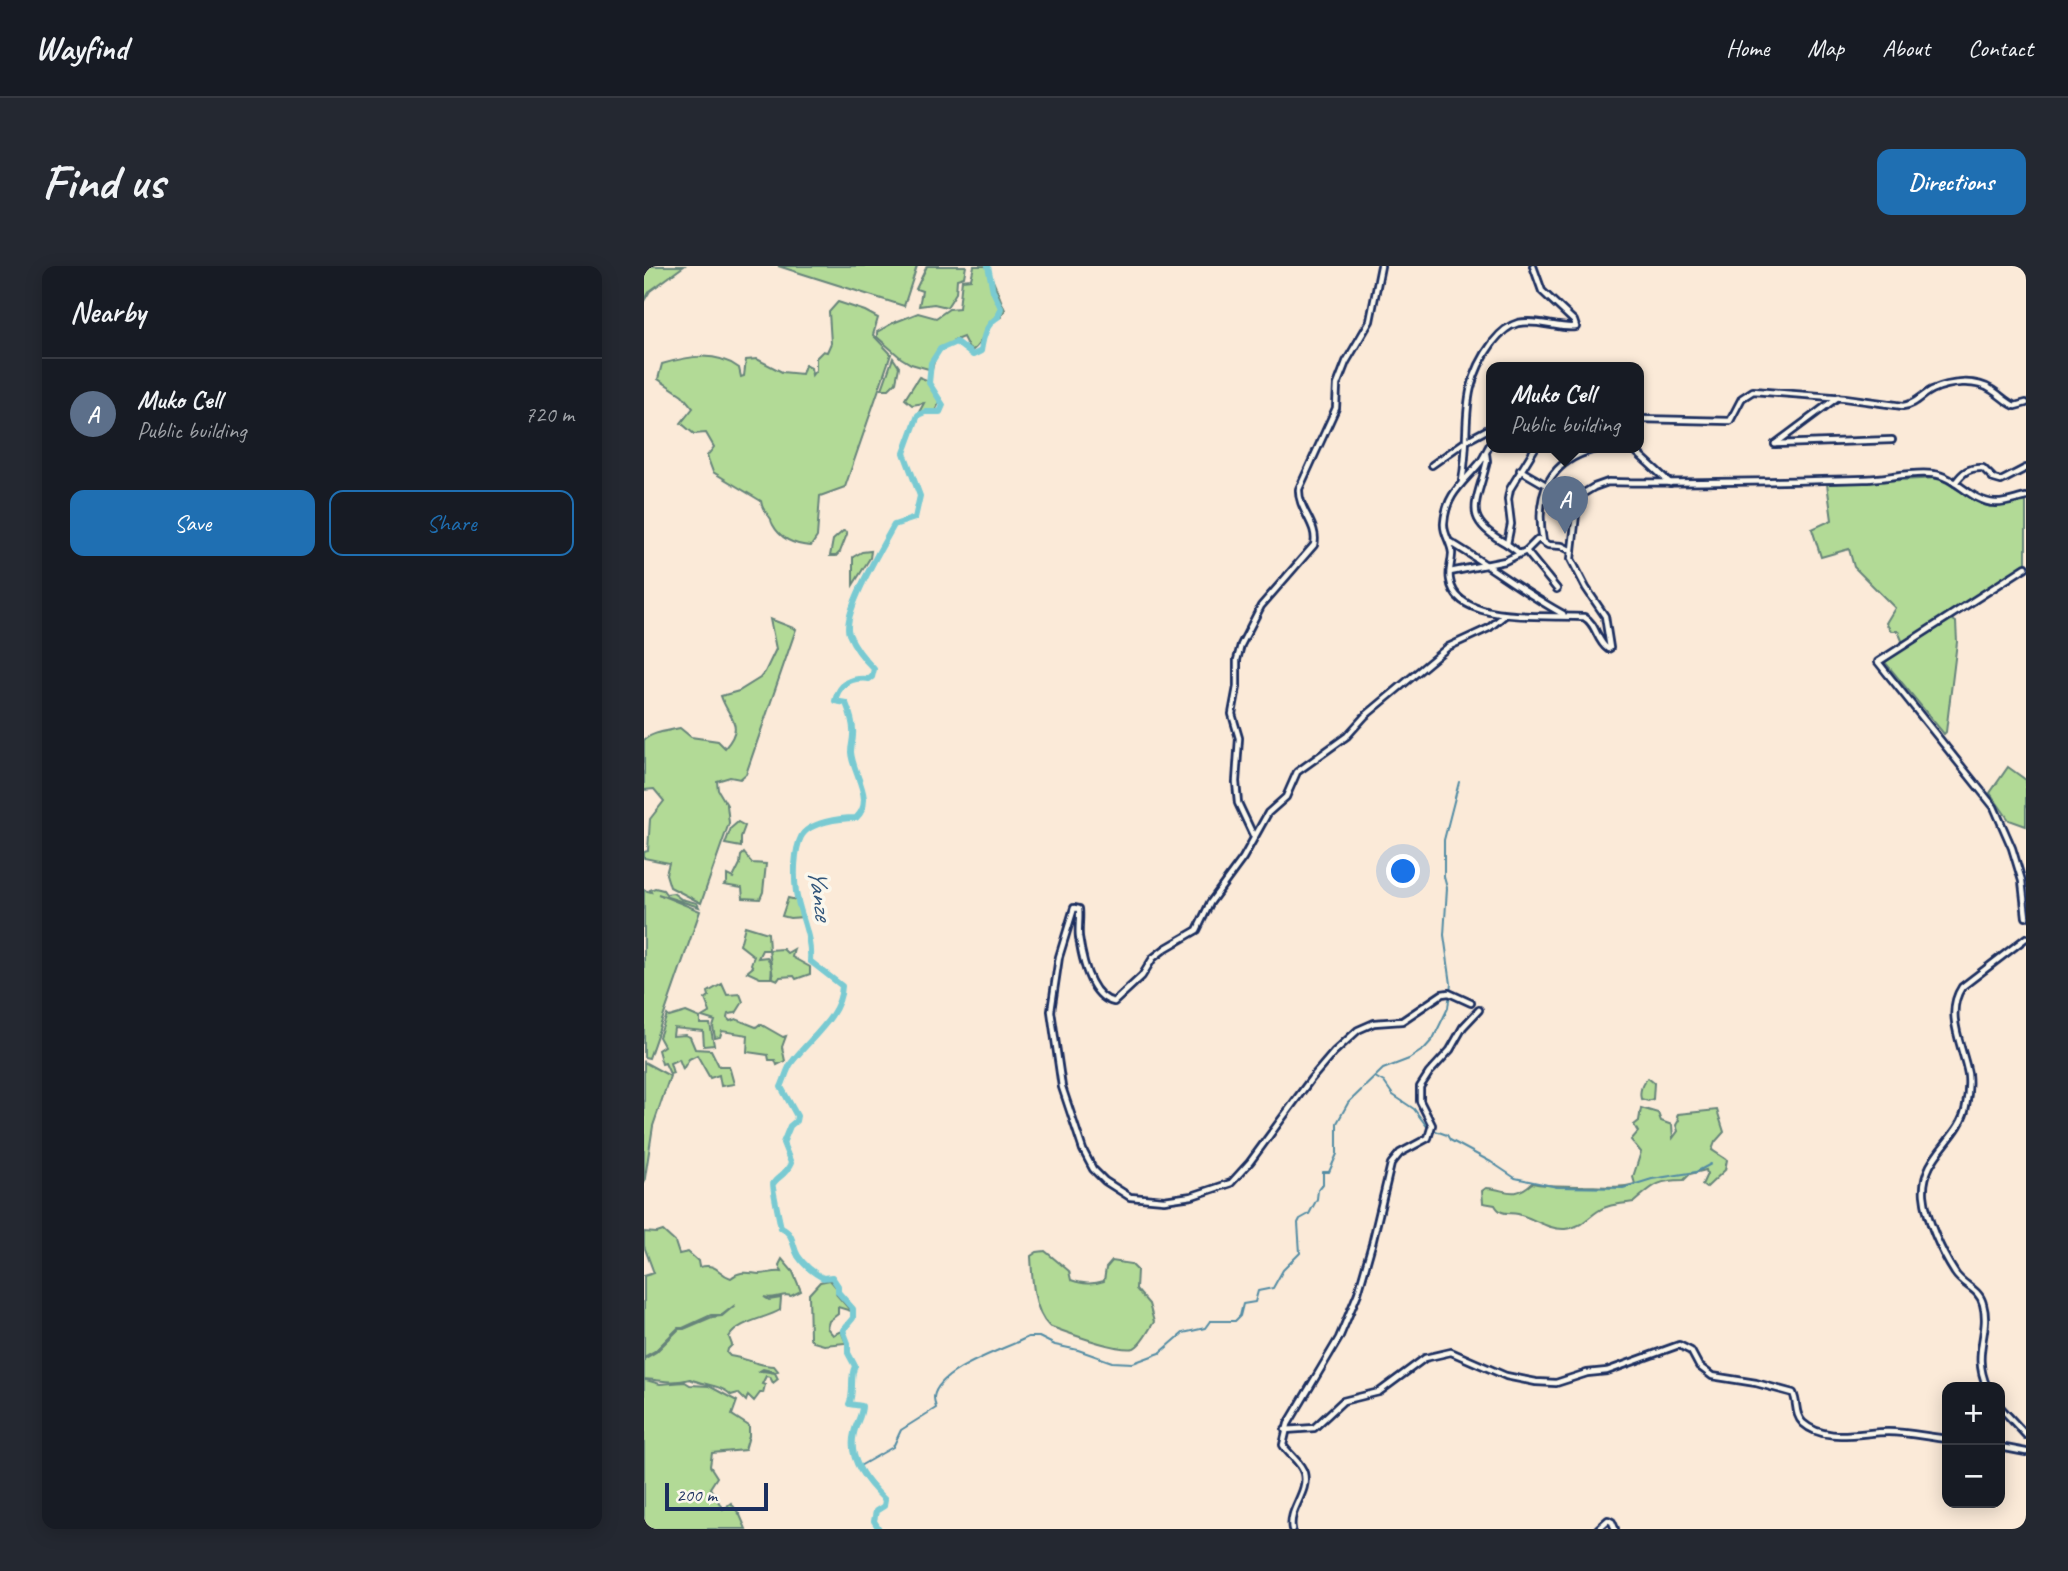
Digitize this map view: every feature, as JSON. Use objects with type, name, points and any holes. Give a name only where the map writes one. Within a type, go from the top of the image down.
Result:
[{"type":"street","points":[[1254,838],[1238,803],[1239,738],[1232,715],[1237,687],[1237,660],[1241,645],[1261,606],[1314,545],[1315,532],[1303,511],[1298,497],[1299,489],[1336,408],[1337,385],[1343,370],[1370,321],[1381,266]]},
{"type":"street","points":[[1461,482],[1470,388],[1477,368],[1499,335],[1507,327],[1526,322],[1576,327],[1574,321],[1542,291],[1533,266]]},
{"type":"street","points":[[1644,419],[1730,421],[1742,398],[1753,391],[1839,397],[1907,406],[1930,391],[1946,385],[1965,383],[1990,389],[2015,406],[2026,403]]},
{"type":"street","points":[[1839,397],[1775,444],[1892,440]]},
{"type":"street","points":[[1432,465],[1486,430]]},
{"type":"street","points":[[1486,453],[1479,465],[1451,494],[1446,508],[1443,525],[1452,551],[1450,583],[1462,600],[1484,611],[1504,615],[1584,617],[1591,621],[1602,644],[1608,649],[1605,616],[1573,563],[1575,516],[1582,498],[1594,487],[1608,482],[1868,479],[1934,474],[1985,501],[1993,503],[2026,497]]},
{"type":"street","points":[[1486,453],[1487,461],[1475,516],[1487,532],[1523,552],[1557,589]]},
{"type":"street","points":[[1507,544],[1511,524],[1508,499],[1510,489],[1532,453]]},
{"type":"street","points":[[1543,541],[1539,514],[1547,486],[1564,462],[1585,453]]},
{"type":"street","points":[[1637,453],[1670,483]]},
{"type":"street","points":[[1955,483],[1965,470],[1983,468],[1994,479],[2001,481],[2026,467]]},
{"type":"street","points":[[1520,470],[1547,486],[1582,498]]},
{"type":"street","points":[[1450,572],[1490,566],[1523,552],[1535,540],[1572,551]]},
{"type":"street","points":[[1449,542],[1567,617]]},
{"type":"street","points":[[2026,567],[1878,662],[1994,807],[2012,848],[2022,881],[2026,917]]},
{"type":"street","points":[[1471,1003],[1450,993],[1442,994],[1402,1021],[1374,1023],[1359,1030],[1334,1052],[1311,1079],[1250,1162],[1231,1183],[1192,1196],[1164,1200],[1130,1197],[1105,1181],[1094,1169],[1083,1150],[1062,1087],[1051,1011],[1059,957],[1075,907],[1079,909],[1079,936],[1091,981],[1100,995],[1114,1002],[1142,976],[1153,958],[1194,934],[1210,903],[1243,858],[1268,813],[1286,797],[1300,769],[1347,736],[1365,716],[1448,647],[1489,628],[1504,615]]},
{"type":"street","points":[[1986,1382],[1979,1359],[1983,1304],[1973,1287],[1954,1272],[1942,1248],[1928,1215],[1924,1179],[1932,1161],[1958,1125],[1966,1108],[1968,1074],[1955,1021],[1959,992],[1962,987],[2026,941]]},
{"type":"street","points":[[1292,1529],[1293,1513],[1304,1487],[1304,1475],[1299,1464],[1284,1448],[1285,1430],[1344,1329],[1369,1255],[1391,1164],[1400,1153],[1428,1138],[1432,1125],[1420,1101],[1420,1087],[1450,1050],[1463,1027],[1479,1010]]},
{"type":"street","points":[[1285,1430],[1314,1428],[1343,1401],[1379,1392],[1419,1362],[1443,1352],[1451,1352],[1506,1376],[1556,1383],[1587,1373],[1606,1371],[1679,1345],[1690,1350],[1702,1369],[1713,1376],[1793,1393],[1798,1417],[1811,1428],[1821,1432],[1887,1432],[1942,1438]]},
{"type":"street","points":[[2005,1412],[2026,1435]]},
{"type":"street","points":[[2005,1448],[2026,1452]]},
{"type":"street","points":[[1598,1529],[1608,1520],[1612,1521],[1615,1529]]},
{"type":"green space","points":[[644,266],[684,266],[650,291],[644,301]]},
{"type":"green space","points":[[778,266],[917,266],[904,306]]},
{"type":"green space","points":[[927,266],[966,266],[964,277],[957,279],[956,293],[947,307],[934,304],[919,306],[922,291],[916,289]]},
{"type":"green space","points":[[974,266],[986,266],[1005,310],[1001,317],[991,323],[973,350],[969,349],[963,337],[953,341],[953,345],[945,347],[939,353],[932,370],[901,358],[877,337],[877,332],[918,313],[936,318],[949,309],[959,308],[962,280],[971,279]]},
{"type":"green space","points":[[838,302],[878,318],[873,335],[891,354],[845,487],[820,496],[817,537],[811,546],[789,541],[776,530],[761,501],[713,472],[707,456],[714,447],[706,433],[694,434],[681,423],[693,408],[682,395],[658,379],[662,364],[702,357],[730,363],[739,368],[741,377],[744,376],[746,360],[757,359],[782,372],[802,374],[805,365],[811,368],[812,375],[816,370],[816,358],[823,351],[827,352],[831,343],[829,312]]},
{"type":"green space","points":[[893,358],[899,367],[896,382],[889,389],[882,389]]},
{"type":"green space","points":[[919,377],[929,381],[940,401],[935,411],[918,414],[924,403],[912,405],[905,399]]},
{"type":"green space","points":[[1939,478],[1990,507],[2026,501],[2026,566],[1903,643],[1898,631],[1891,631],[1886,623],[1895,608],[1854,567],[1849,549],[1821,557],[1812,529],[1832,520],[1827,484]]},
{"type":"green space","points":[[843,531],[847,534],[840,552],[836,556],[830,556],[833,540]]},
{"type":"green space","points":[[871,551],[870,558],[853,585],[853,557]]},
{"type":"green space","points":[[770,619],[796,629],[746,774],[740,779],[730,777],[717,781],[718,790],[727,805],[729,823],[701,903],[670,887],[666,874],[669,863],[644,858],[644,852],[648,851],[650,819],[664,801],[654,789],[644,790],[644,740],[656,733],[680,728],[691,737],[718,741],[725,748],[735,727],[721,696],[739,691],[765,672],[776,649]]},
{"type":"green space","points":[[1951,619],[1956,622],[1957,642],[1944,734],[1884,661]]},
{"type":"green space","points":[[2008,767],[2026,780],[2026,826],[2009,820],[1990,793]]},
{"type":"green space","points":[[738,822],[745,826],[741,847],[725,844],[731,828]]},
{"type":"green space","points":[[744,853],[752,863],[766,864],[760,899],[743,898],[742,888],[724,885],[727,875],[733,878]]},
{"type":"green space","points":[[655,888],[697,903],[699,907],[658,894],[700,911],[649,1058],[644,1057],[644,890],[651,892],[650,890]]},
{"type":"green space","points":[[788,898],[797,900],[803,917],[782,916]]},
{"type":"green space","points":[[745,926],[768,933],[769,950],[762,950],[758,958],[767,957],[772,967],[771,978],[760,978],[747,972],[753,967],[751,964],[754,956],[740,945]]},
{"type":"green space","points":[[783,949],[787,953],[794,949],[792,957],[810,967],[810,974],[796,979],[794,976],[780,977],[778,980],[773,978],[769,950]]},
{"type":"green space","points":[[722,984],[727,995],[740,994],[743,1002],[736,1013],[728,1014],[727,1018],[756,1027],[760,1024],[783,1037],[786,1036],[782,1047],[785,1061],[777,1065],[775,1060],[769,1060],[768,1055],[747,1052],[748,1035],[722,1031],[720,1037],[715,1038],[715,1021],[702,1017],[710,1012],[705,999],[709,996],[708,992]]},
{"type":"green space","points":[[686,1012],[700,1018],[700,1024],[710,1024],[714,1045],[704,1046],[703,1031],[674,1028],[673,1036],[685,1035],[690,1037],[695,1049],[711,1050],[719,1066],[729,1066],[734,1084],[721,1086],[719,1075],[710,1078],[697,1055],[689,1059],[683,1069],[679,1059],[670,1063],[673,1073],[670,1074],[665,1063],[662,1064],[658,1050],[664,1046],[659,1037],[667,1015],[669,1017]]},
{"type":"green space","points":[[644,1062],[670,1076],[653,1126],[644,1184]]},
{"type":"green space","points":[[1648,1078],[1654,1083],[1653,1099],[1648,1101],[1641,1099],[1640,1093]]},
{"type":"green space","points":[[1641,1108],[1658,1113],[1661,1121],[1672,1125],[1673,1138],[1678,1131],[1678,1114],[1717,1110],[1724,1132],[1712,1150],[1727,1160],[1725,1170],[1706,1188],[1702,1185],[1706,1170],[1690,1174],[1684,1180],[1661,1183],[1634,1202],[1606,1207],[1579,1225],[1565,1229],[1547,1226],[1518,1214],[1502,1212],[1495,1205],[1483,1203],[1482,1191],[1486,1188],[1515,1192],[1532,1183],[1610,1187],[1635,1184],[1633,1177],[1641,1152],[1631,1140],[1638,1132],[1634,1125],[1639,1121]]},
{"type":"green space","points":[[663,1231],[675,1242],[679,1254],[688,1252],[698,1261],[699,1267],[714,1267],[731,1278],[741,1273],[782,1272],[779,1265],[782,1259],[793,1272],[801,1291],[791,1296],[764,1297],[769,1300],[781,1298],[780,1310],[739,1327],[729,1337],[732,1345],[727,1353],[730,1356],[774,1366],[778,1371],[763,1369],[758,1372],[775,1373],[778,1379],[773,1383],[770,1377],[766,1376],[762,1384],[765,1385],[763,1393],[754,1401],[748,1395],[746,1401],[738,1393],[731,1395],[723,1389],[690,1379],[644,1379],[644,1359],[656,1352],[679,1329],[722,1316],[735,1305],[722,1315],[711,1315],[678,1328],[655,1351],[644,1357],[644,1276],[654,1273],[644,1246],[644,1232]]},
{"type":"green space","points":[[1045,1251],[1069,1271],[1071,1280],[1084,1283],[1104,1281],[1106,1268],[1112,1261],[1131,1264],[1137,1270],[1136,1289],[1149,1304],[1154,1322],[1140,1344],[1134,1348],[1117,1347],[1049,1326],[1037,1302],[1031,1264],[1031,1256]]},
{"type":"green space","points":[[830,1280],[836,1287],[836,1294],[851,1311],[838,1307],[838,1314],[829,1321],[827,1328],[833,1335],[841,1331],[846,1343],[824,1345],[813,1342],[810,1338],[809,1294],[820,1282]]},
{"type":"green space","points":[[644,1380],[660,1384],[685,1382],[690,1385],[709,1386],[737,1401],[732,1415],[749,1426],[745,1450],[712,1453],[710,1466],[717,1477],[710,1488],[723,1509],[731,1503],[746,1529],[644,1529]]},
{"type":"waterway","name":"Yanze","points":[[879,1529],[874,1521],[876,1511],[884,1506],[885,1500],[860,1470],[854,1452],[854,1433],[862,1406],[849,1404],[855,1366],[848,1353],[848,1343],[843,1330],[853,1318],[853,1309],[838,1292],[838,1286],[832,1277],[823,1278],[806,1266],[798,1256],[791,1236],[781,1228],[773,1186],[791,1163],[783,1143],[797,1116],[781,1087],[792,1062],[830,1018],[836,1008],[842,986],[810,961],[808,935],[796,892],[795,864],[801,837],[810,828],[826,822],[856,818],[862,811],[863,795],[851,752],[851,719],[846,703],[835,701],[847,682],[869,679],[874,669],[849,634],[851,611],[864,580],[894,525],[915,518],[920,496],[904,453],[918,415],[940,412],[943,405],[929,383],[931,363],[940,349],[956,342],[973,355],[981,351],[988,327],[998,317],[1001,308],[993,291],[988,266]]},
{"type":"waterway","points":[[858,1467],[893,1447],[901,1430],[936,1408],[934,1397],[938,1387],[947,1378],[974,1361],[1028,1337],[1039,1337],[1055,1345],[1112,1362],[1133,1363],[1160,1353],[1183,1333],[1205,1328],[1210,1321],[1235,1321],[1240,1316],[1243,1304],[1255,1302],[1258,1291],[1273,1288],[1283,1270],[1300,1253],[1298,1223],[1309,1214],[1323,1184],[1323,1172],[1329,1172],[1337,1154],[1337,1123],[1348,1103],[1383,1069],[1409,1059],[1424,1049],[1433,1039],[1448,1008],[1451,984],[1444,935],[1447,888],[1444,877],[1444,840],[1459,782]]},
{"type":"waterway","points":[[1375,1077],[1384,1082],[1393,1095],[1414,1109],[1428,1128]]},
{"type":"waterway","points":[[1433,1130],[1447,1135],[1450,1140],[1515,1178],[1557,1187],[1623,1188],[1652,1179],[1696,1172],[1711,1164]]},
{"type":"place","name":"Muko Cell","points":[[1565,534]]}]
